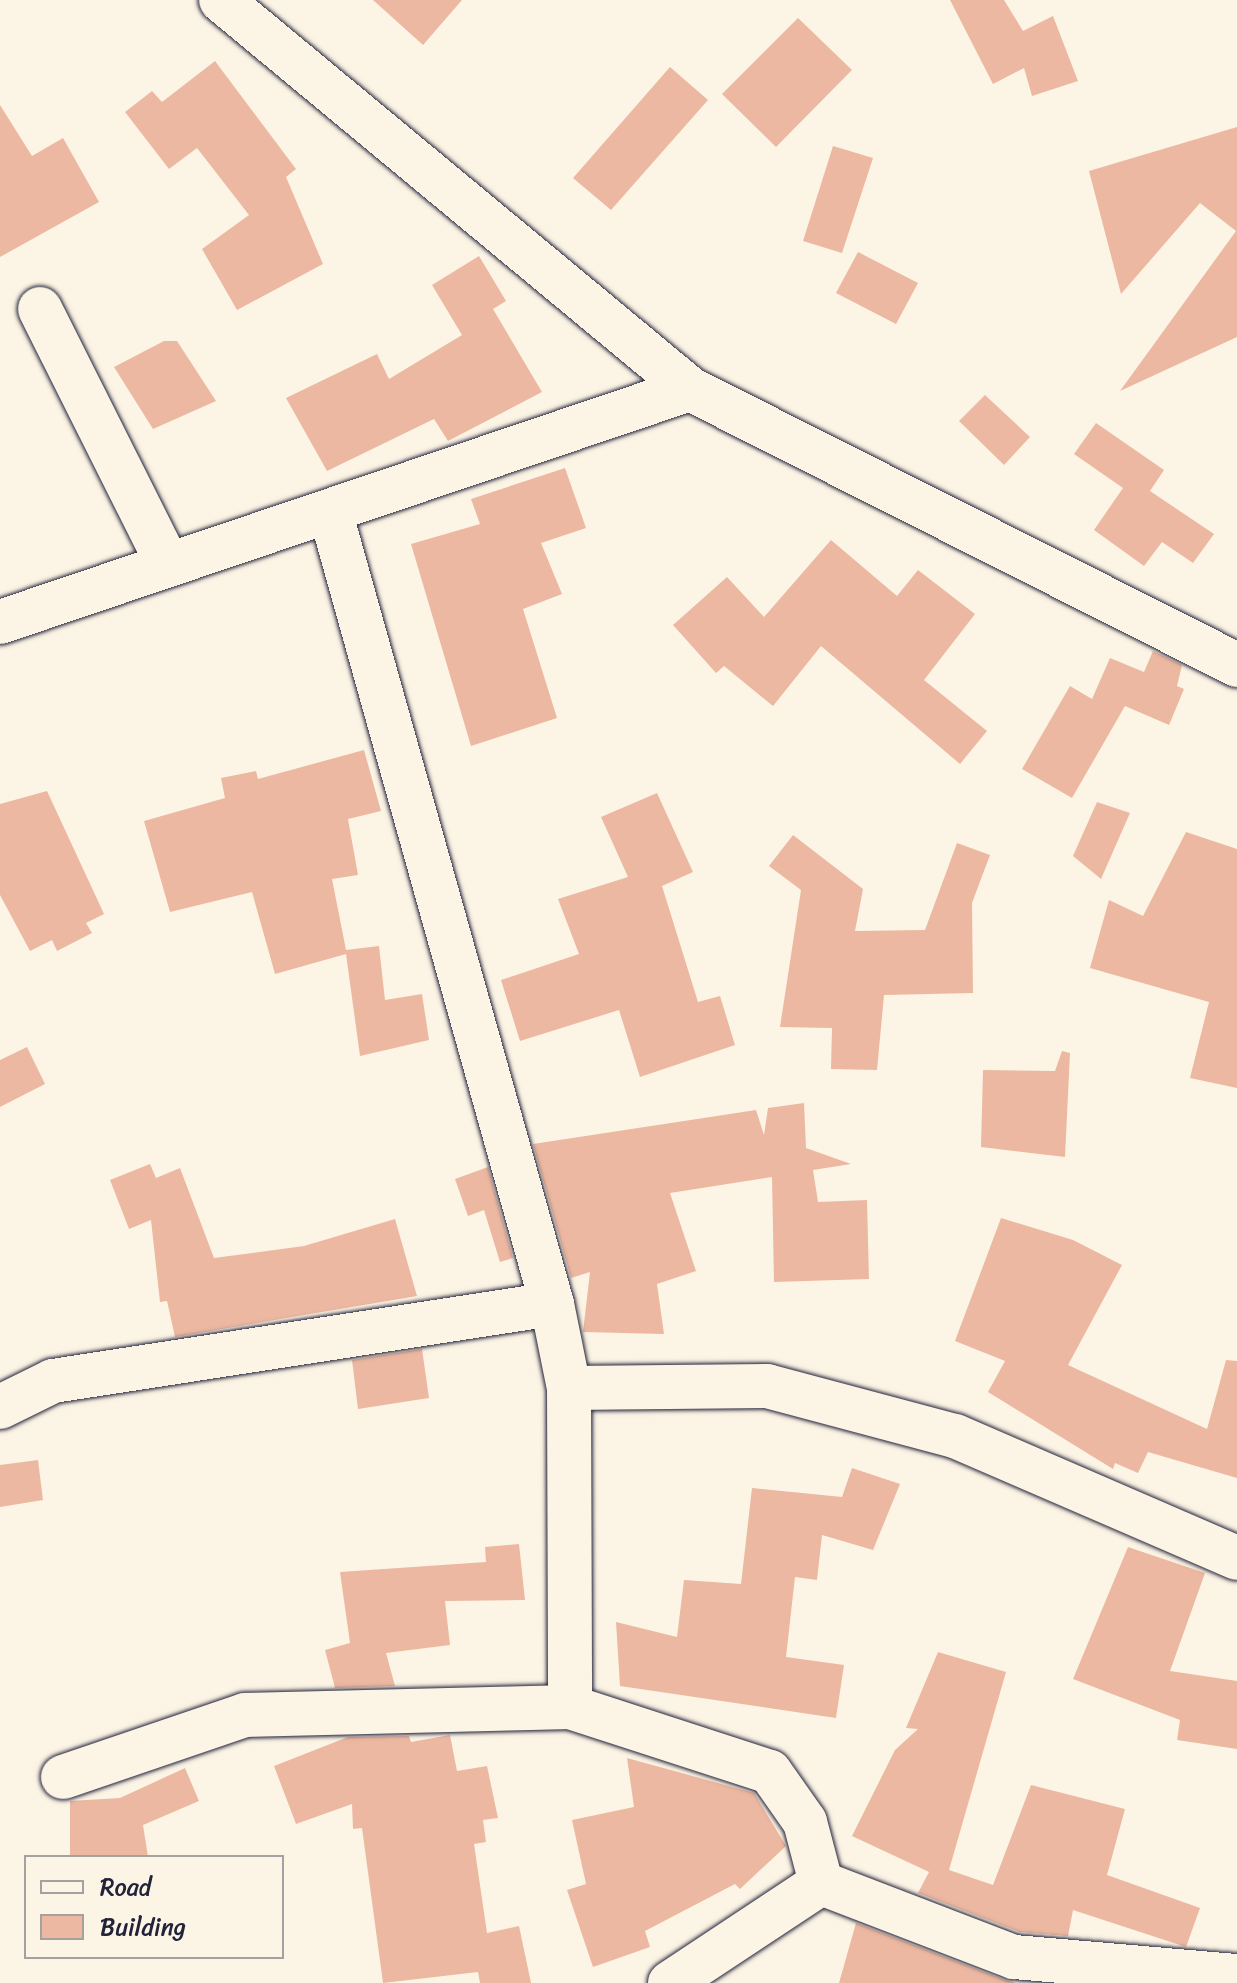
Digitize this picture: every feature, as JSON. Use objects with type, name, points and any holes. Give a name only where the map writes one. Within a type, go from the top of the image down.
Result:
[{"type":"street","points":[[221,0],[690,389],[1237,665]]},
{"type":"street","points":[[40,309],[168,565]]},
{"type":"street","points":[[0,622],[690,389]]},
{"type":"street","points":[[330,511],[552,1304],[569,1388],[570,1707]]},
{"type":"street","points":[[0,1407],[53,1381],[552,1304]]},
{"type":"street","points":[[569,1388],[767,1386],[955,1436],[1237,1558]]},
{"type":"street","points":[[63,1777],[245,1715],[570,1707],[770,1772],[805,1822],[821,1883]]},
{"type":"street","points":[[821,1883],[1014,1957],[1237,1976]]},
{"type":"street","points":[[670,1983],[821,1883]]},
{"type":"building","points":[[373,0],[462,0],[423,45]]},
{"type":"building","points":[[950,0],[1004,0],[1023,31],[1053,16],[1078,81],[1032,96],[1024,68],[993,84]]},
{"type":"building","points":[[798,18],[852,70],[776,147],[722,94]]},
{"type":"building","points":[[215,61],[296,169],[286,177],[323,264],[237,310],[202,249],[249,215],[197,148],[169,169],[125,112],[152,91],[162,102]]},
{"type":"building","points":[[670,67],[708,100],[611,210],[573,178]]},
{"type":"building","points":[[0,105],[32,156],[63,138],[99,202],[0,257]]},
{"type":"building","points":[[1237,127],[1237,337],[1120,391],[1236,231],[1200,203],[1121,294],[1089,171]]},
{"type":"building","points":[[833,146],[873,158],[842,253],[803,241]]},
{"type":"building","points":[[858,252],[918,283],[896,324],[836,293]]},
{"type":"building","points":[[479,256],[506,301],[493,309],[542,392],[448,441],[434,419],[327,471],[286,398],[377,354],[389,379],[462,335],[432,285]]},
{"type":"building","points":[[164,341],[177,341],[216,401],[153,429],[114,367]]},
{"type":"building","points":[[985,395],[1030,437],[1004,465],[959,421]]},
{"type":"building","points":[[1096,423],[1164,470],[1150,491],[1214,534],[1193,563],[1162,542],[1144,566],[1094,530],[1123,488],[1074,454]]},
{"type":"building","points":[[565,468],[586,528],[541,543],[562,594],[523,609],[557,718],[471,746],[411,544],[480,524],[471,499]]},
{"type":"building","points":[[831,540],[897,596],[918,570],[975,614],[924,680],[987,731],[960,764],[821,646],[773,706],[724,666],[716,673],[673,625],[727,577],[764,617]]},
{"type":"building","points":[[1153,651],[1182,665],[1177,686],[1184,689],[1169,725],[1125,706],[1072,798],[1022,769],[1070,686],[1092,699],[1110,658],[1144,672]]},
{"type":"building","points":[[364,750],[381,811],[348,819],[358,875],[332,879],[346,950],[379,946],[385,1000],[422,994],[429,1040],[360,1056],[346,954],[275,974],[252,892],[170,912],[144,821],[225,798],[221,778],[256,771],[258,779]]},
{"type":"building","points":[[47,791],[104,914],[86,923],[92,933],[57,951],[52,940],[30,951],[0,895],[0,804]]},
{"type":"building","points":[[657,793],[693,872],[662,886],[698,1002],[720,996],[735,1045],[640,1077],[619,1010],[520,1041],[501,980],[579,954],[558,899],[628,877],[601,817]]},
{"type":"building","points":[[1097,802],[1130,813],[1101,879],[1073,856]]},
{"type":"building","points":[[1186,832],[1237,849],[1237,1088],[1190,1078],[1209,1002],[1090,968],[1109,900],[1143,916]]},
{"type":"building","points":[[793,835],[863,889],[855,931],[925,930],[957,843],[990,855],[972,903],[973,993],[884,995],[877,1070],[831,1069],[832,1028],[780,1027],[801,890],[769,866]]},
{"type":"building","points":[[27,1047],[45,1084],[0,1107],[0,1060]]},
{"type":"building","points":[[1062,1051],[1070,1053],[1065,1157],[981,1147],[983,1070],[1055,1071]]},
{"type":"building","points":[[804,1103],[806,1148],[851,1164],[813,1170],[818,1202],[867,1200],[869,1279],[774,1282],[772,1177],[670,1193],[696,1271],[657,1284],[664,1334],[583,1332],[590,1272],[571,1278],[533,1144],[756,1110],[764,1135],[768,1108]]},
{"type":"building","points":[[150,1164],[156,1178],[180,1168],[214,1258],[304,1246],[395,1219],[417,1296],[175,1337],[167,1301],[160,1302],[151,1220],[129,1229],[110,1180]]},
{"type":"building","points":[[488,1167],[513,1258],[500,1262],[484,1210],[468,1216],[455,1179]]},
{"type":"building","points":[[1001,1218],[1073,1240],[1122,1265],[1068,1365],[1207,1429],[1226,1360],[1237,1361],[1237,1478],[1148,1452],[1138,1473],[1115,1463],[1113,1469],[988,1392],[1005,1361],[955,1341]]},
{"type":"building","points":[[422,1349],[429,1398],[358,1409],[352,1360]]},
{"type":"building","points":[[38,1460],[43,1500],[0,1507],[0,1465]]},
{"type":"building","points":[[852,1468],[900,1484],[873,1550],[822,1535],[817,1580],[795,1577],[786,1657],[844,1665],[836,1718],[620,1686],[616,1622],[677,1637],[684,1580],[741,1584],[752,1488],[842,1497]]},
{"type":"building","points":[[519,1544],[525,1600],[445,1601],[450,1645],[386,1653],[395,1686],[335,1688],[325,1650],[350,1643],[340,1572],[486,1562],[485,1547]]},
{"type":"building","points":[[1128,1547],[1205,1573],[1170,1671],[1237,1681],[1237,1749],[1177,1740],[1180,1720],[1073,1679]]},
{"type":"building","points":[[938,1652],[1006,1672],[949,1870],[993,1885],[1031,1785],[1125,1809],[1107,1875],[1200,1908],[1186,1947],[1073,1910],[1068,1936],[1020,1932],[918,1893],[929,1872],[852,1836],[895,1750],[918,1729],[906,1728]]},
{"type":"building","points":[[450,1735],[457,1771],[487,1766],[498,1818],[483,1820],[486,1842],[474,1844],[487,1933],[519,1926],[531,1983],[480,1983],[478,1972],[383,1983],[362,1828],[353,1829],[352,1804],[296,1824],[274,1766],[348,1737],[409,1736],[411,1742]]},
{"type":"building","points":[[627,1758],[754,1793],[786,1846],[740,1889],[735,1884],[645,1931],[650,1947],[593,1967],[567,1890],[586,1884],[572,1820],[634,1807]]},
{"type":"building","points":[[185,1768],[199,1801],[143,1825],[148,1855],[70,1855],[70,1801],[120,1798]]},
{"type":"building","points":[[856,1923],[1005,1980],[1016,1983],[839,1983]]}]
